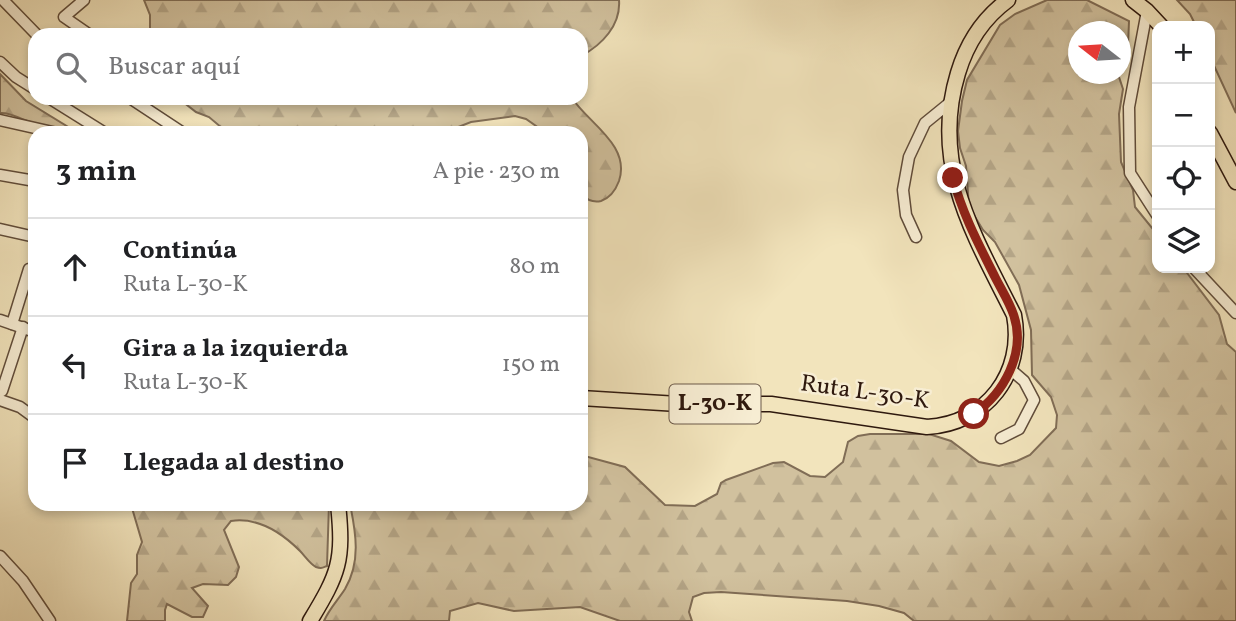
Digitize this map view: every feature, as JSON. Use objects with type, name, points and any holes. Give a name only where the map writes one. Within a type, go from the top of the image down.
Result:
[{"type":"main road","name":"Ruta L-30-K","points":[[588,398],[678,404],[771,404],[917,426],[937,426],[965,418],[982,408],[996,394],[1010,369],[1016,342],[1014,315],[968,222],[953,178],[949,132],[958,75],[972,38],[985,21],[1008,0]]},
{"type":"main road","points":[[1133,0],[1156,21]]},
{"type":"main road","points":[[1215,142],[1236,182]]},
{"type":"main road","points":[[310,621],[331,585],[339,561],[338,511]]},
{"type":"street","points":[[3,0],[30,28]]},
{"type":"street","points":[[80,28],[64,17],[84,0]]},
{"type":"street","points":[[1147,11],[1129,107],[1130,173],[1154,210]]},
{"type":"street","points":[[0,62],[28,85]]},
{"type":"street","points":[[916,237],[906,215],[902,190],[908,157],[925,124],[952,101]]},
{"type":"street","points":[[60,105],[94,126]]},
{"type":"street","points":[[141,105],[172,126]]},
{"type":"street","points":[[0,120],[28,126]]},
{"type":"street","points":[[0,175],[28,180]]},
{"type":"street","points":[[0,229],[28,235]]},
{"type":"street","points":[[1199,273],[1236,313]]},
{"type":"street","points":[[28,274],[1,396],[28,413]]},
{"type":"street","points":[[0,320],[28,330]]},
{"type":"street","points":[[1001,438],[1019,429],[1034,400],[1024,381],[1010,369]]},
{"type":"street","points":[[0,556],[23,581],[50,621]]},
{"type":"green space","points":[[144,0],[619,0],[617,18],[609,33],[588,51],[588,28],[150,28],[150,15]]},
{"type":"green space","points":[[1047,0],[1087,0],[1129,21],[1068,21],[1068,84],[1121,84],[1119,114],[1121,162],[1133,190],[1135,207],[1152,228],[1152,273],[1187,273],[1219,315],[1227,344],[1236,352],[1236,621],[914,621],[904,613],[847,601],[721,592],[693,597],[689,612],[692,621],[620,621],[580,607],[514,611],[478,603],[450,611],[449,621],[324,621],[345,589],[353,568],[355,537],[351,511],[588,511],[588,457],[625,467],[665,505],[695,506],[717,494],[721,483],[726,480],[773,463],[784,462],[810,476],[825,477],[843,462],[848,442],[858,436],[870,434],[929,434],[951,441],[979,462],[999,466],[1030,455],[1056,428],[1057,415],[1051,397],[1032,375],[1031,330],[1019,285],[995,242],[983,230],[969,207],[966,166],[958,131],[967,80],[1000,25],[1015,14]]},
{"type":"green space","points":[[1177,0],[1236,0],[1236,113],[1215,68],[1215,21],[1194,21]]},
{"type":"green space","points":[[0,74],[28,105],[32,105],[67,126],[44,126],[0,113]]},
{"type":"green space","points":[[187,105],[577,105],[614,146],[621,168],[619,181],[612,193],[601,201],[588,199],[588,126],[536,126],[515,116],[461,126],[220,126],[209,117]]},
{"type":"green space","points":[[133,511],[329,511],[327,566],[320,568],[314,566],[293,544],[268,527],[250,521],[231,521],[224,530],[239,567],[236,577],[228,585],[203,584],[192,588],[208,606],[203,617],[192,617],[167,604],[165,621],[127,621],[131,583],[137,574],[137,555],[142,542]]},
{"type":"route","points":[[953,178],[968,222],[1014,315],[1016,333],[1013,360],[1006,378],[996,394],[974,414]]}]
